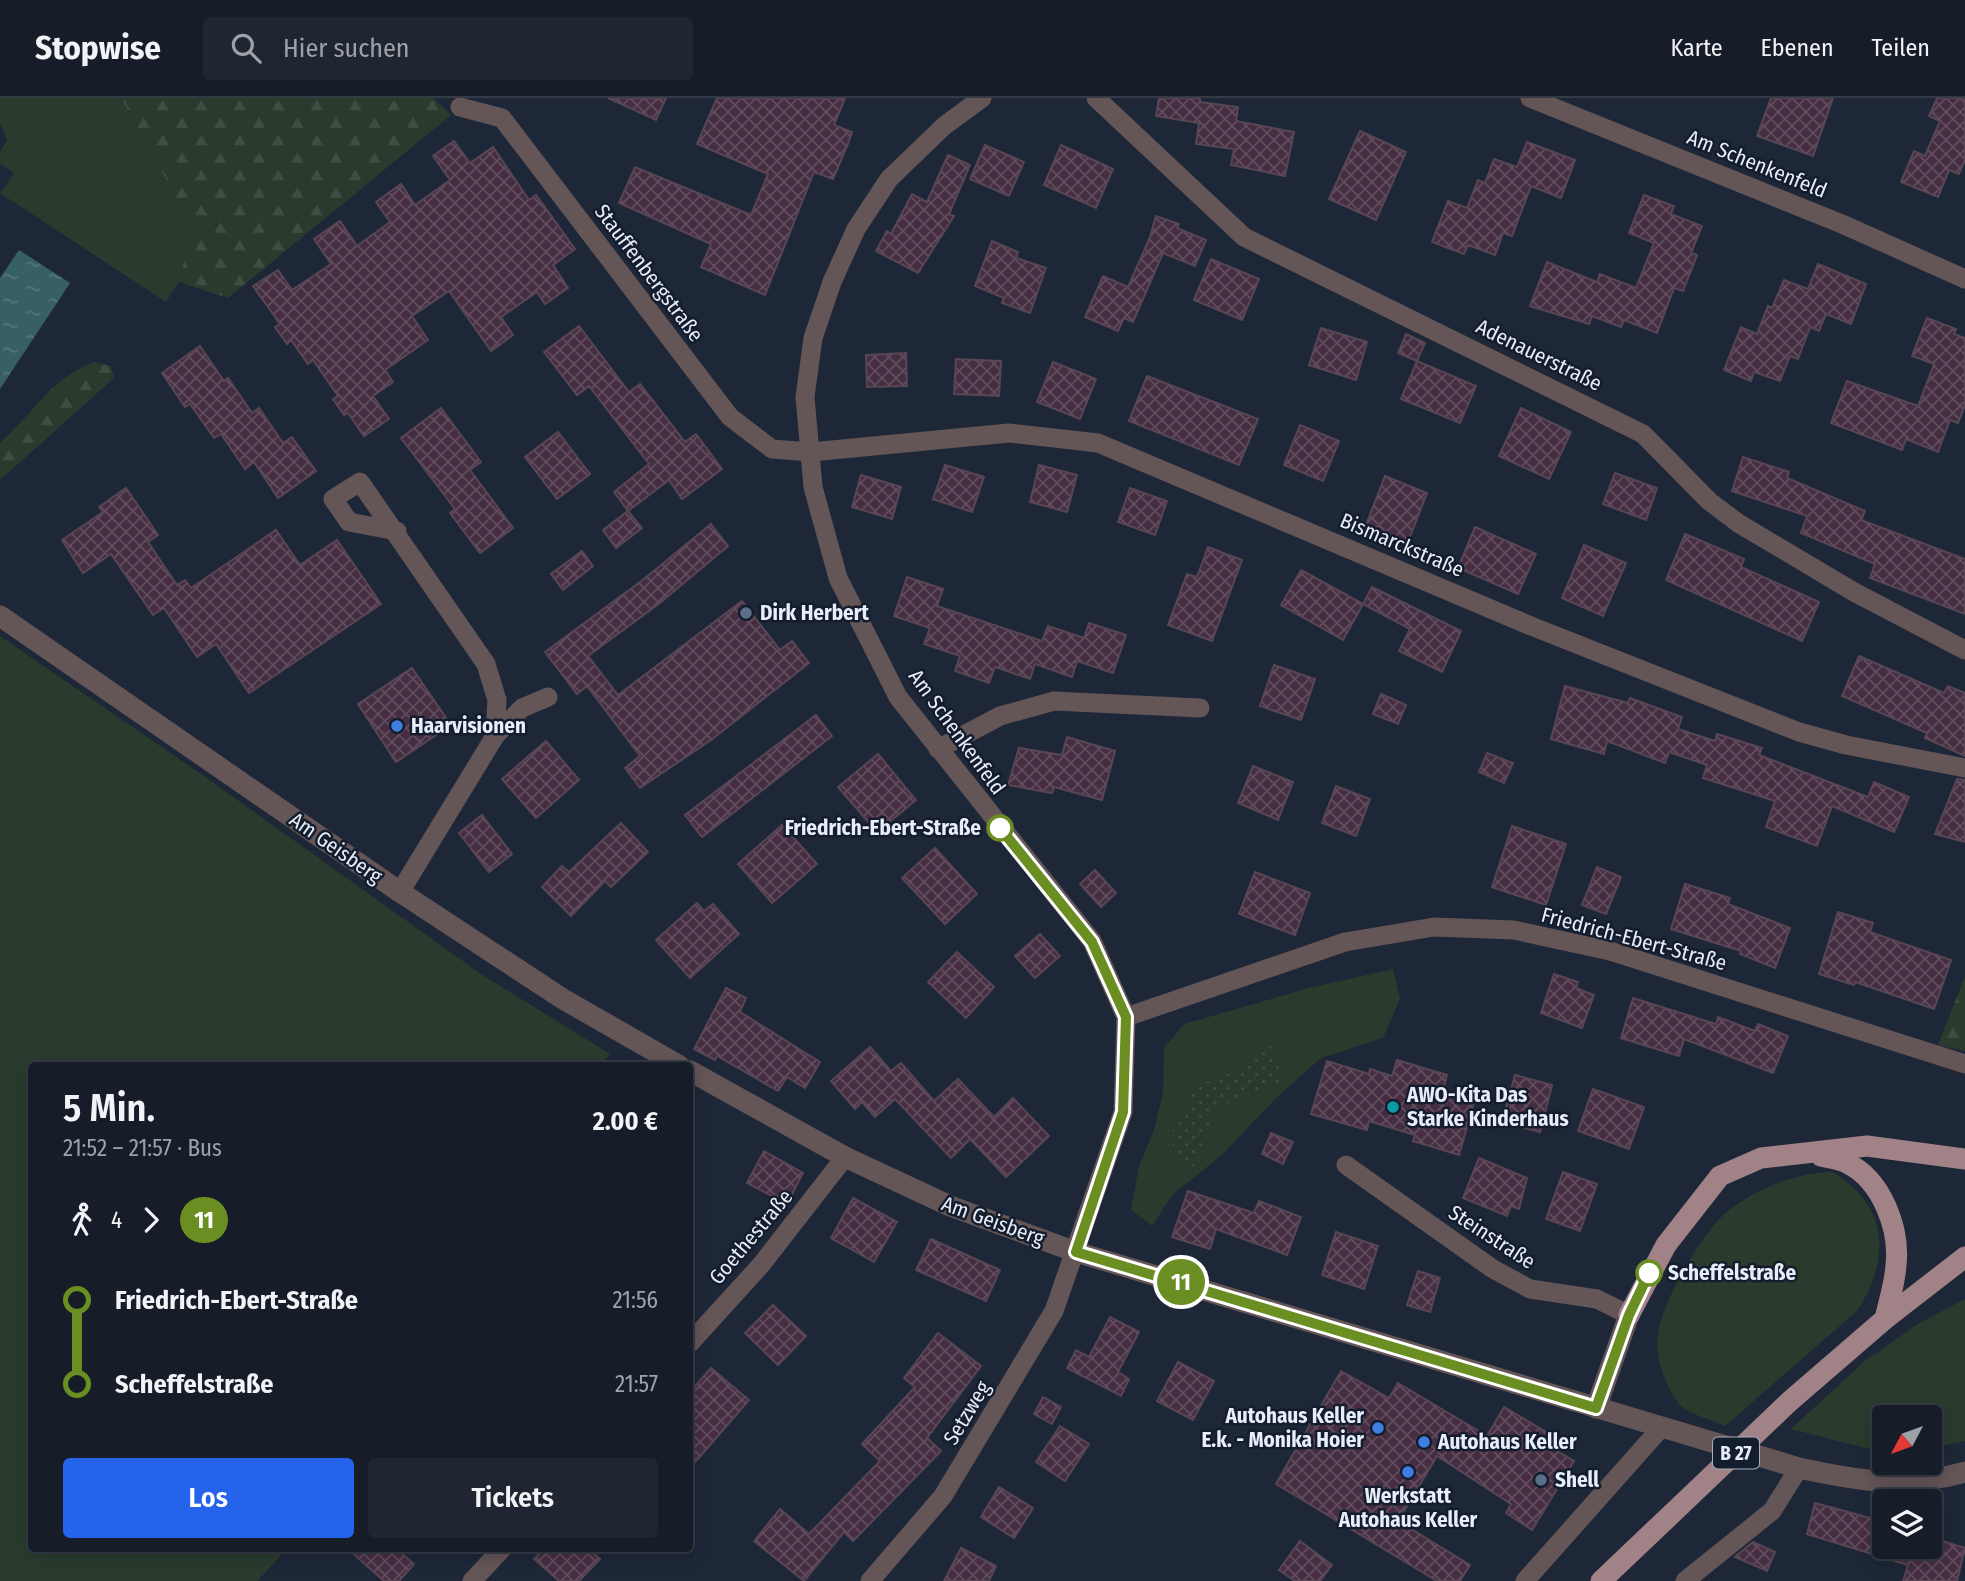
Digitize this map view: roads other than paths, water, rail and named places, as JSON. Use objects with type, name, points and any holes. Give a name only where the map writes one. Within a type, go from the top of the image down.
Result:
[{"type":"main road","points":[[1629,1315],[1667,1245],[1720,1176],[1761,1157],[1867,1146],[1965,1159]]},
{"type":"main road","points":[[1805,1152],[1847,1162],[1869,1180],[1884,1203],[1896,1233],[1896,1265],[1885,1318]]},
{"type":"main road","name":"B 27","points":[[1601,1581],[1790,1401],[1885,1318],[1965,1256]]},
{"type":"main road","points":[[1930,1283],[1965,1275]]},
{"type":"street","name":"Am Schenkenfeld","points":[[982,98],[944,125],[889,179],[856,229],[832,282],[813,338],[805,397],[813,487],[838,578],[898,697],[1092,942],[1126,1017],[1123,1112],[1076,1252]]},
{"type":"street","name":"Adenauerstraße","points":[[1096,98],[1244,237],[1643,434],[1709,501],[1738,523],[1854,592],[1965,650]]},
{"type":"street","name":"Am Schenkenfeld","points":[[1530,98],[1842,224],[1965,279]]},
{"type":"street","name":"Stauffenbergstraße","points":[[460,107],[502,118],[730,417],[772,449],[811,452]]},
{"type":"street","name":"Bismarckstraße","points":[[811,452],[1009,433],[1098,443],[1531,626],[1798,732],[1846,745],[1965,768]]},
{"type":"street","points":[[397,531],[486,664],[497,700],[495,736]]},
{"type":"street","name":"Am Geisberg","points":[[0,616],[400,892],[563,999],[673,1062]]},
{"type":"street","points":[[400,892],[495,736],[522,708],[548,697]]},
{"type":"street","points":[[938,749],[1000,716],[1054,701],[1200,708]]},
{"type":"street","name":"Friedrich-Ebert-Straße","points":[[1126,1017],[1345,942],[1434,927],[1514,930],[1610,951],[1965,1064]]},
{"type":"street","name":"Am Geisberg","points":[[693,1073],[845,1157],[950,1206],[1076,1252],[1799,1468],[1889,1484],[1930,1482],[1965,1472]]},
{"type":"street","name":"Goethestraße","points":[[693,1340],[761,1265],[845,1157]]},
{"type":"street","name":"Steinstraße","points":[[1346,1165],[1493,1269],[1530,1289],[1597,1299],[1629,1315]]},
{"type":"street","name":"Setzweg","points":[[870,1581],[943,1496],[997,1410],[1054,1311],[1076,1252]]},
{"type":"street","points":[[1596,1408],[1629,1315]]},
{"type":"street","points":[[1525,1581],[1661,1428]]},
{"type":"street","points":[[1685,1581],[1772,1511],[1799,1468]]},
{"type":"street","points":[[472,1581],[499,1552]]},
{"type":"water","points":[[19,250],[70,283],[0,389],[0,278]]},
{"type":"place","name":"Dirk Herbert","points":[[746,613]]},
{"type":"place","name":"Haarvisionen","points":[[397,726]]},
{"type":"place","name":"Friedrich-Ebert-Straße","points":[[1000,828]]},
{"type":"place","name":"AWO-Kita Das Starke Kinderhaus","points":[[1393,1107]]},
{"type":"place","name":"Scheffelstraße","points":[[1649,1273]]},
{"type":"place","name":"Autohaus Keller E.k. - Monika Hoier","points":[[1378,1428]]},
{"type":"place","name":"Autohaus Keller","points":[[1424,1442]]},
{"type":"place","name":"Werkstatt Autohaus Keller","points":[[1408,1472]]},
{"type":"place","name":"Shell","points":[[1541,1480]]}]
